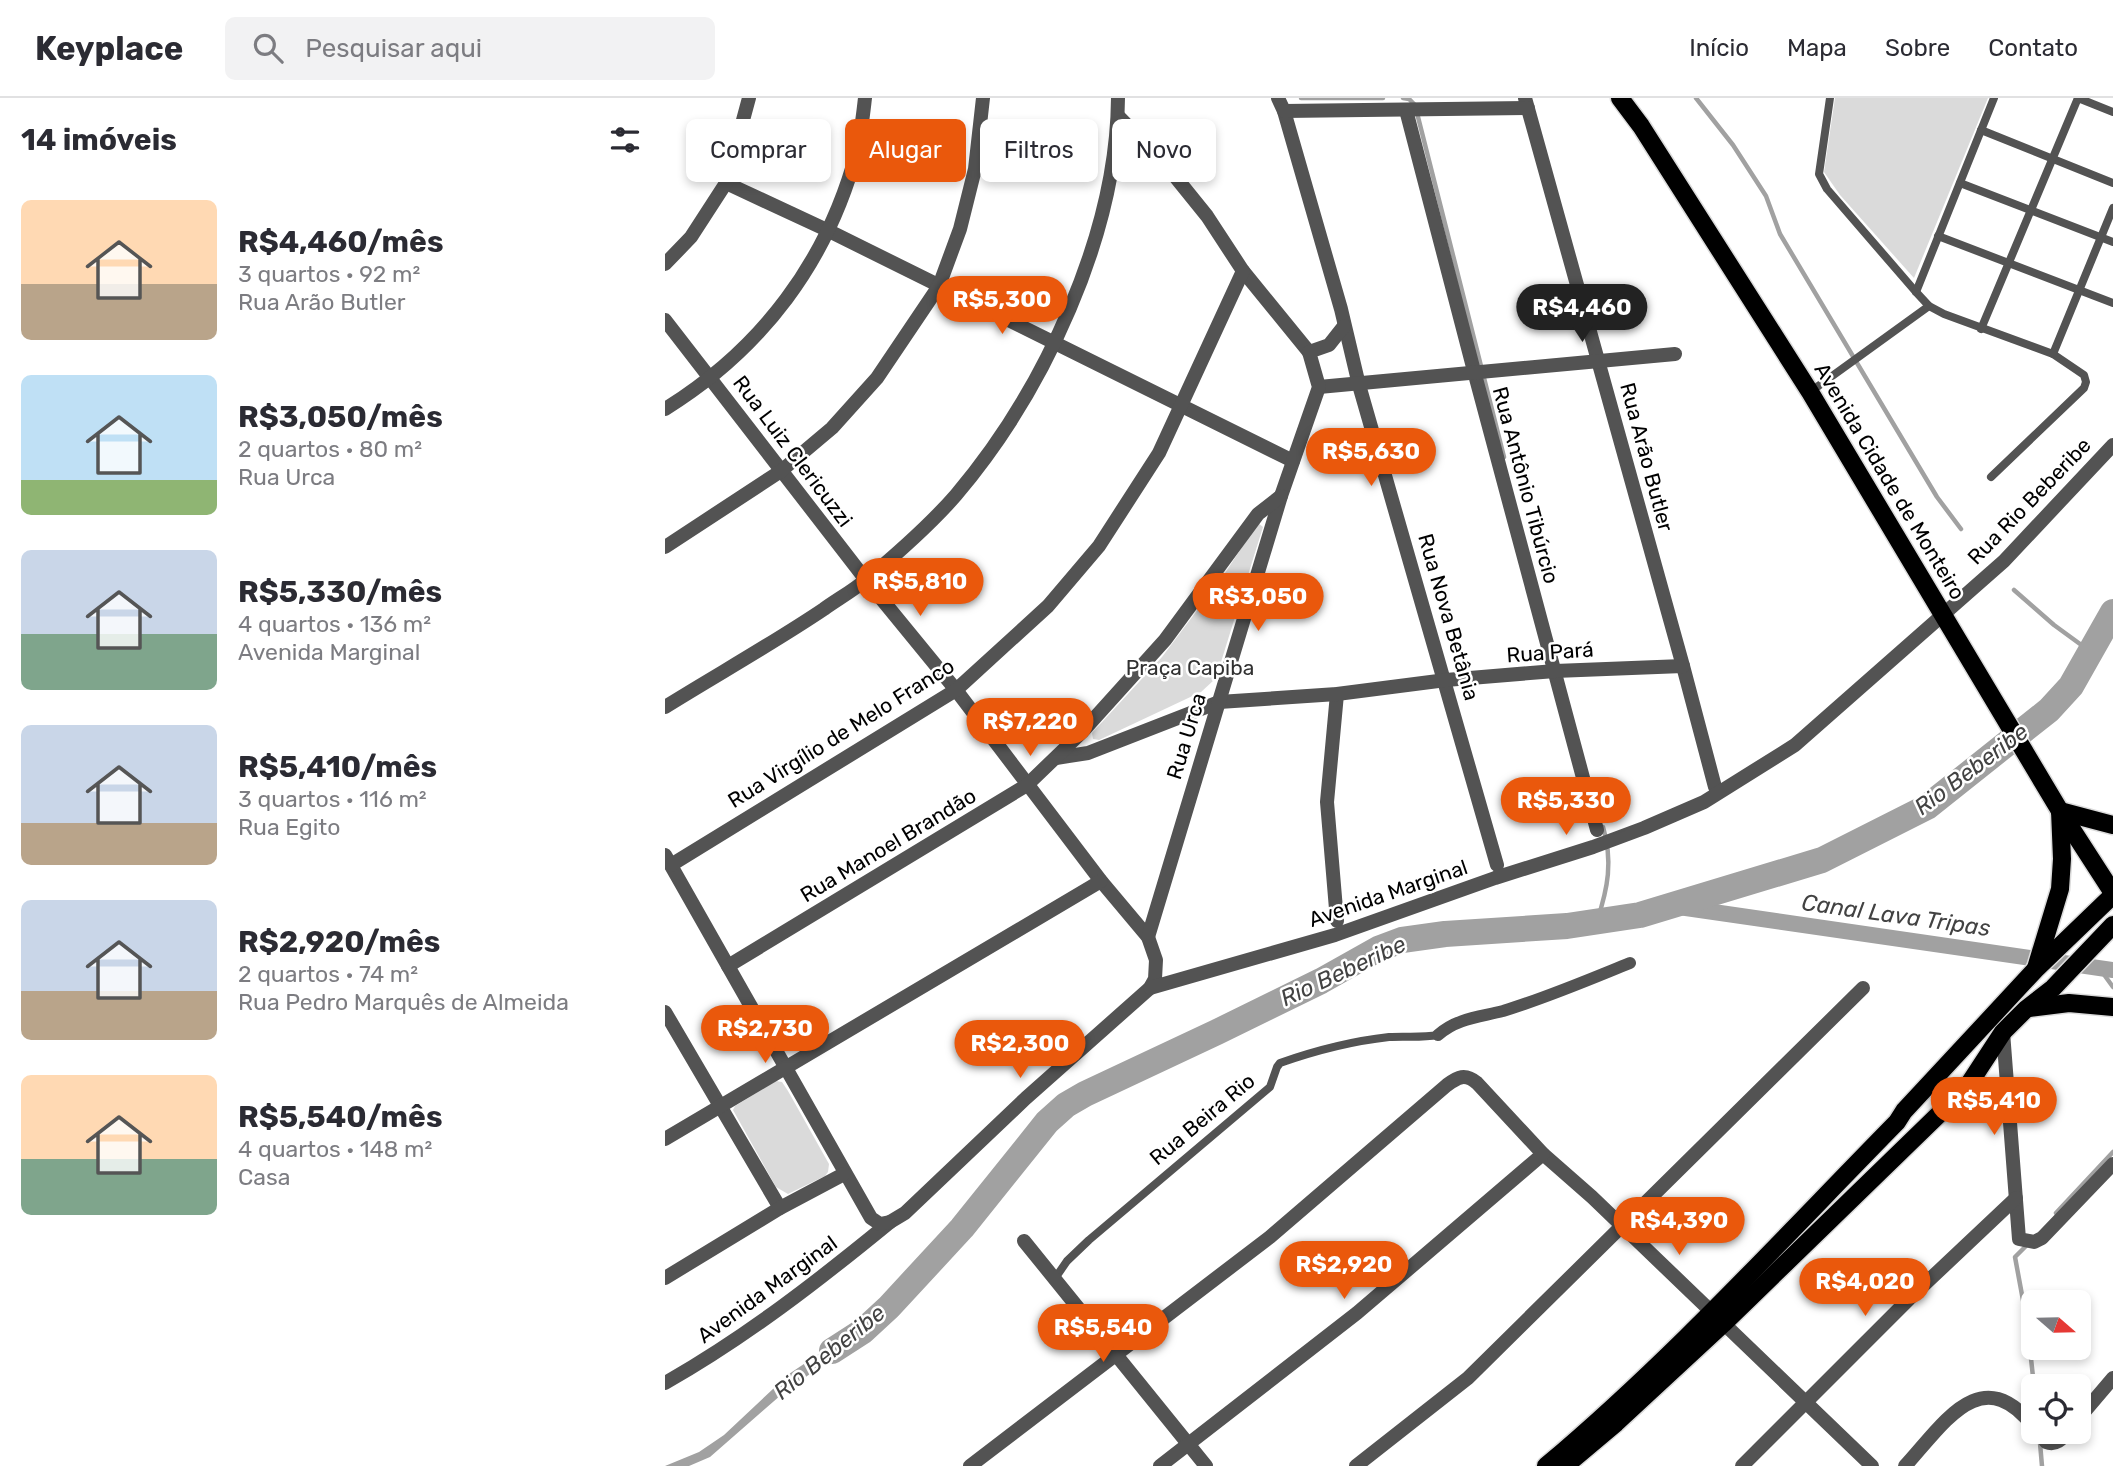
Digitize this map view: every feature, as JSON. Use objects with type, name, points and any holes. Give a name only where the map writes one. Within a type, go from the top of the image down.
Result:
[{"type":"main road","name":"Avenida Cidade de Monteiro","points":[[1620,98],[1811,393],[2060,811],[2113,894]]},
{"type":"main road","points":[[2029,977],[2046,941],[2060,889],[2060,811],[2113,825]]},
{"type":"main road","points":[[1565,1466],[1616,1423],[1898,1122],[1917,1114],[1964,1063],[1984,1025],[2113,894]]},
{"type":"main road","points":[[1546,1466],[1717,1317],[1814,1237],[1967,1087],[2003,1032],[2053,988],[2113,925]]},
{"type":"main road","points":[[2026,1009],[2058,1003],[2113,1007]]},
{"type":"street","points":[[665,264],[691,237],[726,183],[749,98]]},
{"type":"street","points":[[665,409],[711,378],[760,333],[801,281],[842,200],[857,148],[865,98]]},
{"type":"street","points":[[665,547],[781,471],[832,428],[877,378],[939,286],[960,229],[975,169],[983,98]]},
{"type":"street","points":[[665,706],[804,622],[866,580],[919,533],[956,495],[992,448],[1055,342],[1084,275],[1106,195],[1118,116],[1118,98]]},
{"type":"street","points":[[1281,105],[1407,110],[1526,103]]},
{"type":"street","name":"Rua Arão Butler","points":[[1526,103],[1683,666],[1714,788]]},
{"type":"street","name":"Rua Nova Betânia","points":[[1281,105],[1497,865]]},
{"type":"street","name":"Rua Antônio Tibúrcio","points":[[1407,110],[1474,371],[1561,671],[1597,830]]},
{"type":"street","points":[[1118,116],[1165,163],[1207,216],[1243,271],[1309,352],[1318,387],[1675,354]]},
{"type":"street","points":[[726,183],[827,230],[1293,461]]},
{"type":"street","name":"Rua Virgílio de Melo Franco","points":[[668,860],[956,690],[1048,606],[1099,546],[1159,453],[1243,271]]},
{"type":"street","name":"Rua Luiz Clericuzzi","points":[[665,320],[866,580],[956,690],[1101,881],[1148,937]]},
{"type":"street","points":[[1309,352],[1329,345],[1344,326]]},
{"type":"street","name":"Rua Urca","points":[[1148,937],[1281,496],[1318,387]]},
{"type":"street","name":"Rua Rio Beberibe","points":[[1943,613],[2004,561],[2113,444]]},
{"type":"street","name":"Rua Manoel Brandão","points":[[728,966],[1027,785],[1083,732],[1165,640],[1258,514],[1281,496]]},
{"type":"street","name":"Avenida Marginal","points":[[665,1383],[697,1365],[795,1299],[890,1222],[905,1213],[1016,1107],[1150,988],[1335,935],[1495,878],[1593,847],[1705,802],[1795,745],[1943,613]]},
{"type":"street","name":"Rua Pará","points":[[1056,758],[1088,754],[1219,702],[1337,694],[1446,680],[1561,671],[1683,666]]},
{"type":"street","points":[[1337,694],[1327,802],[1337,921]]},
{"type":"street","points":[[668,860],[787,1068],[844,1174],[871,1218],[880,1224],[890,1222]]},
{"type":"street","points":[[665,1139],[1101,881]]},
{"type":"street","points":[[1148,937],[1156,960],[1155,978],[1150,988]]},
{"type":"street","name":"Rua Beira Rio","points":[[1439,1035],[1447,1028],[1469,1018],[1503,1011],[1630,963]]},
{"type":"street","points":[[1356,1466],[1468,1378],[1863,988]]},
{"type":"street","points":[[665,1012],[780,1208]]},
{"type":"street","points":[[2003,1032],[2019,1239],[2034,1242],[2061,1220],[2113,1164]]},
{"type":"street","points":[[970,1466],[1270,1237],[1447,1085],[1456,1078],[1468,1076],[1543,1154],[1872,1466]]},
{"type":"street","points":[[1160,1466],[1357,1313],[1543,1154]]},
{"type":"street","points":[[665,1278],[780,1208],[844,1174]]},
{"type":"street","points":[[1742,1466],[2016,1198]]},
{"type":"street","points":[[1024,1241],[1206,1466]]},
{"type":"street","points":[[2091,1404],[2113,1378]]},
{"type":"street","points":[[1905,1466],[1968,1401],[1979,1397],[1998,1399],[2021,1414]]},
{"type":"lane","points":[[1829,98],[1819,174],[1827,189],[1916,292],[1929,306],[1981,329],[2053,354],[2084,375],[2084,388],[1991,477]]},
{"type":"lane","points":[[1916,292],[1994,98]]},
{"type":"lane","points":[[1981,329],[2078,98],[2113,112]]},
{"type":"lane","points":[[1981,130],[2113,183]]},
{"type":"lane","points":[[1960,183],[2113,242]]},
{"type":"lane","points":[[2053,354],[2113,208]]},
{"type":"lane","points":[[1938,236],[2113,303]]},
{"type":"lane","points":[[1811,393],[1929,306]]},
{"type":"lane","name":"Rua Beira Rio","points":[[1056,1278],[1067,1261],[1089,1240],[1270,1087],[1280,1063],[1373,1040],[1398,1037],[1420,1039],[1439,1035]]},
{"type":"green space","points":[[1835,98],[1988,98],[1914,278],[1840,195],[1824,172]]},
{"type":"green space","name":"Praça Capiba","points":[[1258,523],[1263,527],[1214,680],[1201,692],[1099,740],[1093,739],[1092,733],[1162,657],[1223,576]]},
{"type":"green space","points":[[776,1081],[782,1082],[788,1091],[829,1164],[825,1176],[788,1194],[776,1187],[733,1110],[735,1106]]},
{"type":"water","points":[[859,1327],[866,1338],[836,1355],[781,1395],[710,1457],[689,1466],[665,1466],[699,1452],[724,1435],[789,1374]]},
{"type":"waterway","points":[[1301,98],[1383,98]]},
{"type":"waterway","points":[[1403,98],[1409,99],[1415,105],[1504,457]]},
{"type":"waterway","points":[[1696,98],[1733,145],[1766,196],[1780,234],[1937,497],[1961,529]]},
{"type":"waterway","points":[[2014,590],[2054,625],[2091,652]]},
{"type":"waterway","name":"Rio Beberibe","points":[[832,1351],[863,1331],[889,1307],[962,1228],[1047,1122],[1066,1105],[1085,1094],[1321,981],[1378,949],[1402,940],[1445,934],[1567,926],[1640,915],[1822,860],[1927,807],[2049,710],[2071,686],[2113,612]]},
{"type":"waterway","points":[[1597,921],[1608,874],[1608,851],[1603,827]]},
{"type":"waterway","name":"Canal Lava Tripas","points":[[1672,906],[2113,970]]},
{"type":"waterway","points":[[2100,969],[2113,987]]},
{"type":"waterway","points":[[2056,1213],[2113,1152]]},
{"type":"waterway","points":[[2027,1245],[2015,1257],[2027,1322],[2033,1374]]},
{"type":"waterway","points":[[2040,1444],[2042,1466]]}]
